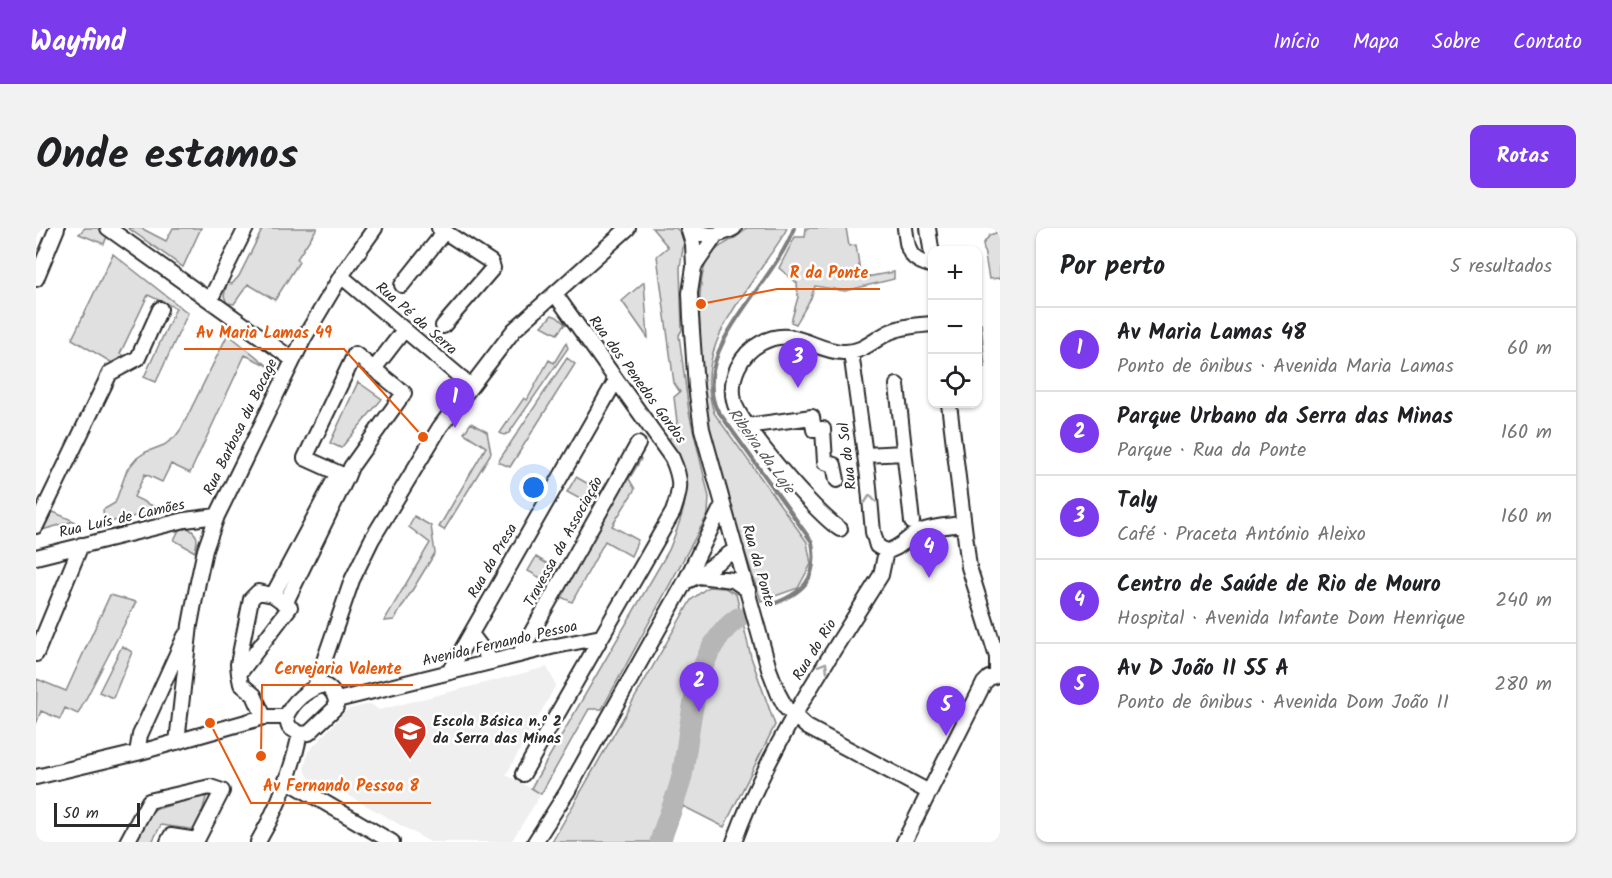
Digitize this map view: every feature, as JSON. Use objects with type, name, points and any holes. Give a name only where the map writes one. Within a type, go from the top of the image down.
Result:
[{"type":"street","points":[[36,279],[57,228]]},
{"type":"street","points":[[108,228],[292,359]]},
{"type":"street","points":[[210,300],[246,228]]},
{"type":"street","name":"Rua Barbosa du Bocage","points":[[177,742],[190,626],[205,550],[217,516],[292,359],[341,276],[375,228]]},
{"type":"street","points":[[315,687],[352,580],[372,539],[440,427],[514,330],[628,228]]},
{"type":"street","points":[[689,228],[706,235],[716,235],[734,228]]},
{"type":"street","points":[[689,228],[693,244],[694,267]]},
{"type":"street","points":[[905,228],[909,251],[915,259],[928,263]]},
{"type":"street","points":[[928,228],[930,246]]},
{"type":"street","points":[[402,285],[442,230],[491,262],[493,268],[443,326]]},
{"type":"street","points":[[694,267],[716,235]]},
{"type":"street","name":"Rua da Ponte","points":[[694,267],[690,293],[696,387],[702,429],[771,677],[778,694],[793,715],[815,733],[929,792]]},
{"type":"street","name":"Rua Pé da Serra","points":[[341,276],[471,386]]},
{"type":"street","name":"Rua dos Penedos Gordos","points":[[523,774],[673,512],[678,497],[680,476],[672,458],[555,294]]},
{"type":"street","points":[[36,526],[110,373],[138,358],[160,309]]},
{"type":"street","points":[[840,529],[811,505],[737,411],[733,393],[737,368],[752,348],[767,340],[788,336],[829,350],[851,352],[867,347],[890,332],[928,324]]},
{"type":"street","points":[[374,369],[404,330]]},
{"type":"street","name":"Rua do Sol","points":[[851,352],[875,543],[880,549],[886,551]]},
{"type":"street","points":[[279,599],[343,475],[404,393],[355,354],[305,458],[343,475]]},
{"type":"street","name":"Rua da Presa","points":[[449,672],[616,380]]},
{"type":"street","points":[[897,386],[912,522]]},
{"type":"street","points":[[904,842],[984,683],[998,674],[997,657],[969,567],[949,408]]},
{"type":"street","points":[[747,426],[812,417],[814,430],[823,429],[825,462],[834,465],[837,480]]},
{"type":"street","name":"Travessa da Associação","points":[[519,655],[638,444]]},
{"type":"street","points":[[865,455],[904,453]]},
{"type":"street","points":[[535,842],[567,792],[685,582],[723,504]]},
{"type":"street","name":"Rua Luís de Camões","points":[[36,557],[185,520],[217,516]]},
{"type":"street","points":[[886,551],[896,548],[921,531],[963,524]]},
{"type":"street","points":[[36,654],[42,620],[81,545]]},
{"type":"street","points":[[685,582],[698,576],[736,549]]},
{"type":"street","name":"Rua do Rio","points":[[734,842],[763,772],[793,715],[881,574],[886,551]]},
{"type":"street","points":[[698,576],[733,580],[748,590]]},
{"type":"street","points":[[239,674],[290,607],[279,599],[258,592],[251,599],[238,664],[239,674],[241,684],[254,695],[264,717]]},
{"type":"street","name":"Rua Barbosa du Bocage","points":[[137,753],[140,735],[190,626]]},
{"type":"street","points":[[471,634],[492,662]]},
{"type":"street","name":"Avenida Fernando Pessoa","points":[[337,700],[601,637]]},
{"type":"street","points":[[324,685],[332,689],[337,700],[336,707],[309,733],[300,734],[289,727],[286,717],[290,708],[315,687],[324,685]]},
{"type":"street","points":[[36,777],[137,753],[264,717],[286,717]]},
{"type":"street","points":[[258,842],[295,757],[300,734]]},
{"type":"street","points":[[286,780],[392,842]]},
{"type":"street","points":[[127,842],[149,801],[210,787],[222,791],[196,840],[171,836],[168,842]]},
{"type":"shaded area","points":[[85,228],[99,228],[108,234],[104,244],[79,234]]},
{"type":"shaded area","points":[[128,228],[141,228],[166,241],[173,228],[201,228],[183,267]]},
{"type":"shaded area","points":[[263,228],[317,228],[275,300],[248,284],[234,304],[227,303],[224,296],[227,283],[232,284],[239,276]]},
{"type":"shaded area","points":[[652,228],[676,228],[684,241],[680,268],[682,330],[679,335],[689,412],[709,497],[708,514],[602,709],[589,709],[541,794],[531,788],[669,550],[685,501],[685,470],[669,441],[677,422],[674,397],[680,392],[674,383],[657,256],[668,247]]},
{"type":"shaded area","points":[[746,228],[787,228],[721,331],[709,370],[709,391],[714,413],[807,542],[811,564],[798,588],[761,601],[716,461],[703,404],[701,383],[699,304],[702,275],[708,259],[716,249],[742,233]]},
{"type":"shaded area","points":[[806,228],[846,228],[849,246],[856,245],[861,278],[894,272],[894,279],[845,291],[815,286],[796,324],[791,322],[798,297],[797,283],[779,268],[795,237],[805,237]]},
{"type":"shaded area","points":[[997,228],[1000,228],[1000,278],[989,279],[983,244],[990,235],[996,233]]},
{"type":"shaded area","points":[[113,254],[188,313],[156,382],[144,377],[176,308],[148,295],[120,354],[128,358],[114,364],[72,339]]},
{"type":"shaded area","points":[[644,282],[648,338],[622,301]]},
{"type":"shaded area","points":[[552,315],[565,324],[557,334],[542,326]]},
{"type":"shaded area","points":[[228,334],[268,366],[245,355],[190,473],[171,464],[162,482],[145,474],[134,497],[157,508],[157,511],[105,523],[103,510],[115,503],[127,470],[137,458],[164,445],[181,429]]},
{"type":"shaded area","points":[[982,334],[985,367],[982,367]]},
{"type":"shaded area","points":[[566,343],[568,348],[509,433],[504,435],[500,433],[524,398],[527,400],[549,360],[554,363]]},
{"type":"shaded area","points":[[567,358],[575,364],[510,467],[498,462]]},
{"type":"shaded area","points":[[358,382],[382,399],[341,448],[330,443]]},
{"type":"shaded area","points":[[471,423],[487,432],[491,453],[444,530],[439,527],[486,447],[464,433]]},
{"type":"shaded area","points":[[634,455],[641,459],[629,479],[635,489],[612,526],[638,540],[631,556],[605,541],[572,602],[561,597]]},
{"type":"shaded area","points":[[576,477],[601,491],[593,506],[567,492]]},
{"type":"shaded area","points":[[51,511],[74,521],[42,530]]},
{"type":"shaded area","points":[[414,516],[431,526],[435,553],[394,620],[384,621],[430,543],[409,527]]},
{"type":"shaded area","points":[[188,528],[197,538],[195,552],[174,540],[179,530]]},
{"type":"shaded area","points":[[536,557],[556,569],[548,582],[528,571]]},
{"type":"shaded area","points":[[708,587],[725,588],[736,594],[751,657],[775,725],[724,827],[683,806],[670,842],[552,842],[691,600]]},
{"type":"shaded area","points":[[110,595],[136,602],[78,714],[65,708],[60,719],[41,711],[36,724],[37,679],[66,691]]},
{"type":"shaded area","points":[[122,646],[132,652],[113,698],[99,692]]},
{"type":"shaded area","name":"Escola Básica n.º 2 da Serra das Minas","points":[[547,667],[556,685],[506,775],[541,794],[511,842],[430,842],[334,787],[326,792],[315,787],[304,769],[308,752],[348,709],[371,704],[379,710]]},
{"type":"shaded area","points":[[207,794],[197,830],[161,825],[152,842],[132,842],[147,812]]},
{"type":"waterway","name":"Ribeira da Laje","points":[[768,606],[790,596],[805,584],[813,566],[812,542],[716,408],[712,392],[713,370],[720,349],[731,328],[773,267],[794,228]]},
{"type":"waterway","points":[[660,842],[682,776],[696,690],[702,669],[711,649],[723,632],[738,618]]},
{"type":"place","name":"R da Ponte","points":[[701,304]]},
{"type":"place","name":"Taly","points":[[798,388]]},
{"type":"place","name":"Av Maria Lamas 48","points":[[455,428]]},
{"type":"place","name":"Av Maria Lamas 49","points":[[423,437]]},
{"type":"place","name":"Centro de Saúde de Rio de Mouro","points":[[929,578]]},
{"type":"place","name":"Parque Urbano da Serra das Minas","points":[[699,712]]},
{"type":"place","name":"Av Fernando Pessoa 8","points":[[210,723]]},
{"type":"place","name":"Av D João II 55 A","points":[[946,736]]},
{"type":"place","name":"Cervejaria Valente","points":[[261,756]]},
{"type":"place","name":"Escola Básica n.º 2 da Serra das Minas","points":[[410,760]]}]
